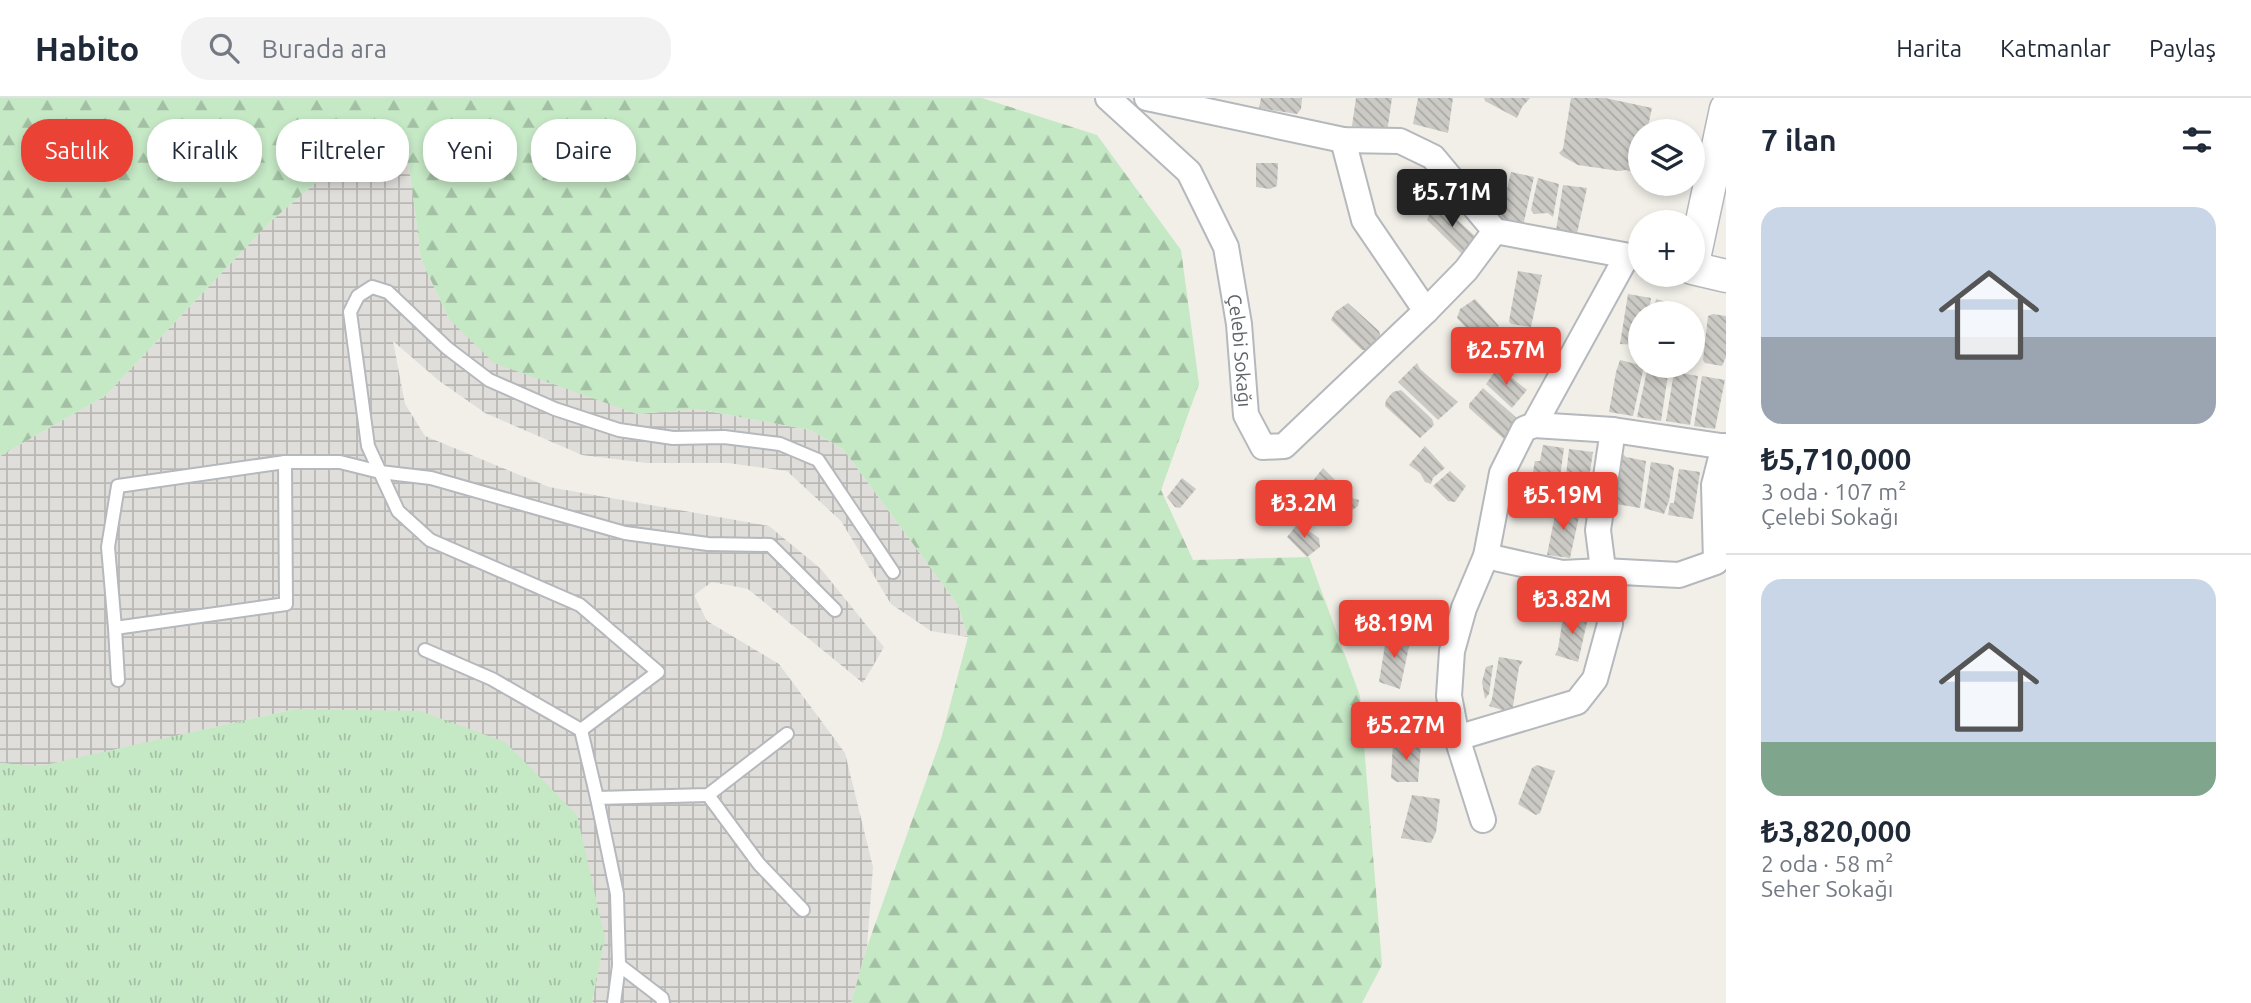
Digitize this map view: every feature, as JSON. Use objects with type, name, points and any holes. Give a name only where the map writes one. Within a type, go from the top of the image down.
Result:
[{"type":"street","name":"Çelebi Sokağı","points":[[1108,98],[1189,172],[1226,247],[1239,324],[1246,415],[1263,447],[1284,446],[1426,311],[1466,270],[1495,231]]},
{"type":"street","points":[[1147,98],[1343,140],[1400,141],[1433,157],[1495,231],[1628,256]]},
{"type":"street","points":[[1704,210],[1726,108]]},
{"type":"street","points":[[1343,140],[1364,220],[1426,311]]},
{"type":"street","points":[[1534,425],[1628,267]]},
{"type":"street","points":[[1705,271],[1726,276]]},
{"type":"street","points":[[1483,820],[1457,738],[1449,696],[1452,651],[1464,608],[1486,556],[1502,473],[1524,429],[1534,425],[1613,430],[1725,447],[1714,485],[1721,537],[1716,562],[1679,575],[1603,571],[1562,573],[1486,556]]},
{"type":"street","points":[[1457,738],[1577,702],[1595,679],[1610,624],[1598,530],[1613,430]]},
{"type":"lane","points":[[581,730],[658,672],[580,605],[430,540],[398,510],[368,446],[349,312],[358,296],[372,287],[388,292],[447,348],[489,380],[555,409],[619,430],[673,438],[724,437],[780,444],[818,460],[893,572]]},
{"type":"lane","points":[[115,628],[286,604],[285,462]]},
{"type":"lane","points":[[118,680],[108,547],[118,486],[285,462],[340,462],[380,472],[431,478],[625,533],[708,544],[771,545],[835,610]]},
{"type":"lane","points":[[425,650],[492,679],[581,730],[617,894],[619,965],[614,1003]]},
{"type":"lane","points":[[597,798],[708,795],[787,733]]},
{"type":"lane","points":[[708,795],[759,864],[803,910]]},
{"type":"lane","points":[[619,965],[662,998],[663,1003]]},
{"type":"shaded area","points":[[409,164],[421,259],[449,319],[637,414],[697,409],[810,430],[843,449],[958,605],[968,637],[931,631],[891,604],[841,521],[787,471],[728,463],[647,463],[582,455],[485,413],[438,380],[393,341],[405,404],[425,436],[549,487],[769,526],[821,569],[884,647],[863,683],[748,589],[712,582],[694,595],[707,621],[779,664],[845,753],[873,867],[867,947],[851,1003],[592,1003],[594,996],[295,709],[40,767],[0,763],[0,456],[105,396],[270,222],[317,182],[409,182]]},
{"type":"green space","points":[[0,98],[982,98],[1097,135],[1181,250],[1199,384],[1161,490],[1193,560],[1309,557],[1360,696],[1382,965],[1362,1003],[851,1003],[867,947],[941,739],[968,637],[958,605],[843,449],[810,430],[697,409],[637,414],[494,363],[449,319],[421,259],[409,164],[409,119],[276,119],[276,182],[317,182],[270,222],[105,396],[0,456]]},
{"type":"green space","points":[[295,709],[420,711],[505,742],[577,815],[605,938],[592,1003],[0,1003],[0,763],[40,766]]},
{"type":"building","points":[[1261,98],[1302,98],[1301,109],[1297,114],[1259,108]]},
{"type":"building","points":[[1356,98],[1392,98],[1387,132],[1352,126]]},
{"type":"building","points":[[1418,98],[1453,98],[1448,133],[1413,124]]},
{"type":"building","points":[[1484,98],[1530,98],[1517,118]]},
{"type":"building","points":[[1571,98],[1605,98],[1652,108],[1650,119],[1628,119],[1628,171],[1578,165],[1559,153],[1563,149]]},
{"type":"building","points":[[1256,163],[1278,163],[1277,186],[1270,189],[1256,187]]},
{"type":"building","points":[[1511,172],[1534,177],[1523,226],[1500,219]]},
{"type":"building","points":[[1538,178],[1559,184],[1553,217],[1548,213],[1534,214],[1531,210]]},
{"type":"building","points":[[1563,185],[1587,188],[1576,238],[1556,231]]},
{"type":"building","points":[[1439,203],[1478,239],[1463,255],[1427,220]]},
{"type":"building","points":[[1518,271],[1542,275],[1531,327],[1511,324],[1509,321]]},
{"type":"building","points":[[1628,294],[1651,298],[1651,301],[1628,301],[1628,344],[1620,344]]},
{"type":"building","points":[[1475,299],[1499,326],[1480,342],[1457,318],[1460,309]]},
{"type":"building","points":[[1348,303],[1379,331],[1381,338],[1368,350],[1362,350],[1331,320],[1335,312]]},
{"type":"building","points":[[1708,316],[1726,316],[1726,357],[1722,366],[1705,363]]},
{"type":"building","points":[[1620,360],[1628,362],[1628,378],[1641,378],[1633,416],[1609,412]]},
{"type":"building","points":[[1417,363],[1420,369],[1458,402],[1438,420],[1398,382]]},
{"type":"building","points":[[1498,367],[1527,390],[1512,408],[1486,384]]},
{"type":"building","points":[[1645,378],[1667,378],[1661,421],[1637,417]]},
{"type":"building","points":[[1673,378],[1698,378],[1690,425],[1666,421]]},
{"type":"building","points":[[1702,378],[1725,380],[1715,429],[1694,426]]},
{"type":"building","points":[[1483,388],[1520,421],[1504,439],[1469,408],[1469,404]]},
{"type":"building","points":[[1401,390],[1432,419],[1434,425],[1420,438],[1385,406],[1386,400],[1393,392]]},
{"type":"building","points":[[1543,445],[1564,448],[1558,492],[1525,489],[1532,477],[1535,461],[1540,461]]},
{"type":"building","points":[[1425,446],[1445,468],[1433,478],[1431,484],[1425,482],[1420,473],[1409,465]]},
{"type":"building","points":[[1569,449],[1593,452],[1588,485],[1585,485],[1582,498],[1566,496],[1564,493]]},
{"type":"building","points":[[1623,454],[1646,461],[1640,508],[1616,504]]},
{"type":"building","points":[[1651,462],[1674,468],[1669,501],[1664,514],[1644,508]]},
{"type":"building","points":[[1323,468],[1354,499],[1359,500],[1358,506],[1352,510],[1347,520],[1308,487]]},
{"type":"building","points":[[1679,469],[1700,472],[1693,519],[1668,515],[1670,503],[1674,503]]},
{"type":"building","points":[[1450,471],[1466,486],[1455,502],[1448,501],[1433,486]]},
{"type":"building","points":[[1182,478],[1196,489],[1180,508],[1175,507],[1167,497]]},
{"type":"building","points":[[1557,505],[1580,512],[1570,558],[1547,555]]},
{"type":"building","points":[[1301,520],[1306,529],[1319,538],[1320,547],[1307,557],[1287,537]]},
{"type":"building","points":[[1564,611],[1588,618],[1578,662],[1555,655]]},
{"type":"building","points":[[1387,633],[1411,637],[1400,689],[1379,682]]},
{"type":"building","points":[[1499,657],[1523,661],[1519,667],[1512,713],[1489,706]]},
{"type":"building","points":[[1493,665],[1489,694],[1485,699],[1482,682],[1486,667]]},
{"type":"building","points":[[1400,741],[1421,744],[1418,782],[1397,782],[1391,778],[1393,743]]},
{"type":"building","points":[[1537,765],[1555,771],[1540,813],[1536,815],[1518,804],[1532,768]]},
{"type":"building","points":[[1412,795],[1440,799],[1436,832],[1431,843],[1401,838]]}]
